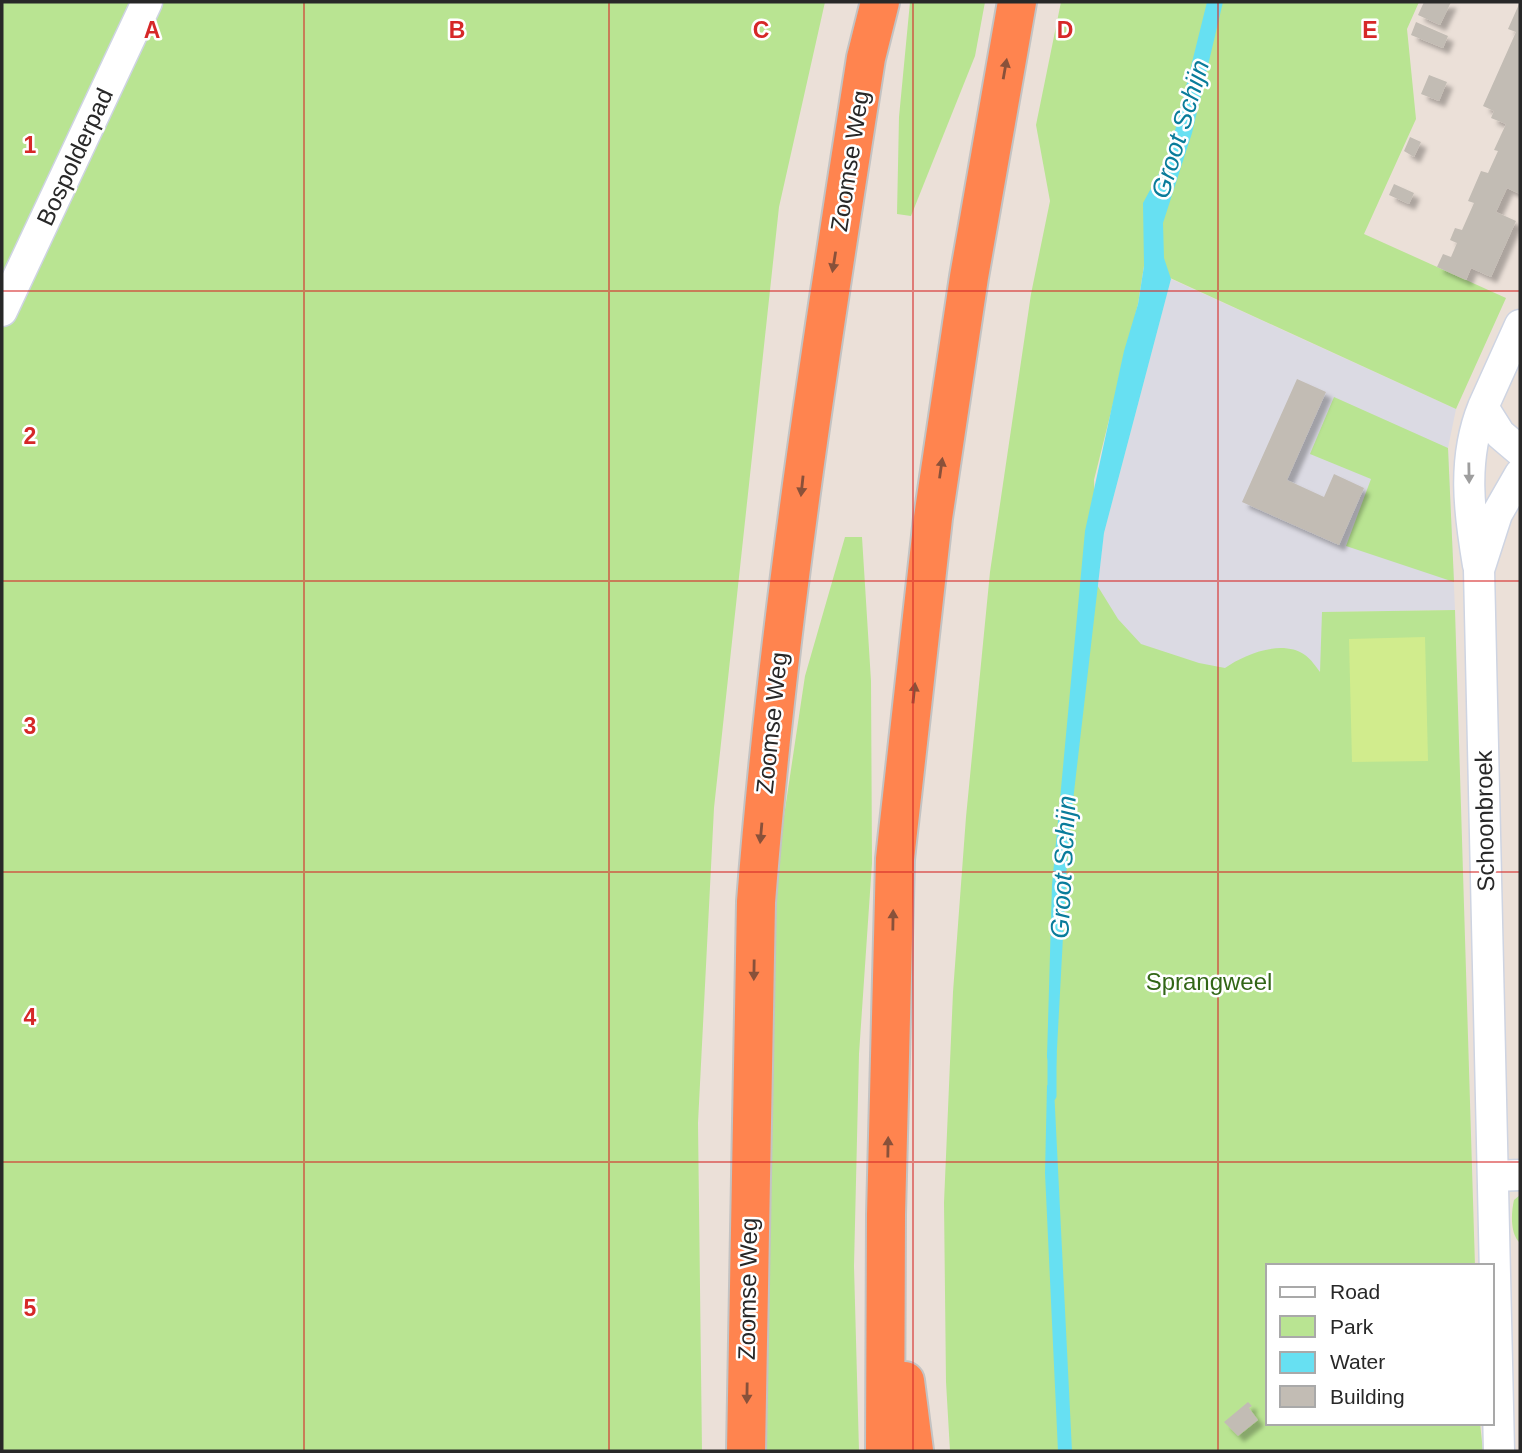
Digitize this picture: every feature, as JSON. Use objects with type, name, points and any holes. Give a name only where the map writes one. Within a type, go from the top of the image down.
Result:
[{"type":"highway","name":"Zoomse Weg","points":[[746,1451],[755,942],[760,841],[778,658],[809,418],[866,58],[880,2]]},
{"type":"highway","points":[[885,1451],[886,1216],[897,845],[933,518],[969,277],[1017,2]]},
{"type":"highway","points":[[886,1216],[914,1451]]},
{"type":"street","name":"Bospolderpad","points":[[2,311],[147,2]]},
{"type":"street","points":[[1479,570],[1470,518],[1469,455],[1473,431],[1520,325]]},
{"type":"street","points":[[1483,407],[1500,434],[1520,451]]},
{"type":"street","name":"Schoonbroek","points":[[1499,1451],[1507,1265],[1507,1176],[1479,570],[1497,514],[1520,474]]},
{"type":"shaded area","points":[[1171,279],[1456,409],[1448,448],[1455,610],[1323,612],[1321,691],[1086,680],[1104,533]]},
{"type":"green space","points":[[2,2],[825,2],[779,207],[714,808],[698,1123],[702,1451],[2,1451]]},
{"type":"green space","points":[[910,2],[985,2],[975,56],[911,216],[897,214],[899,117]]},
{"type":"green space","name":"Sprangweel","points":[[1061,2],[1419,2],[1407,29],[1416,119],[1364,234],[1506,298],[1456,409],[1144,266],[1138,304],[1094,480],[1097,585],[1118,619],[1141,644],[1199,663],[1225,668],[1264,650],[1286,648],[1305,655],[1320,672],[1322,612],[1455,610],[1475,1264],[1266,1264],[1266,1425],[1480,1425],[1483,1451],[950,1451],[946,1382],[944,1203],[953,992],[966,817],[990,572],[1031,294],[1050,201],[1036,125]]},
{"type":"green space","points":[[1334,397],[1448,448],[1454,582],[1346,546],[1371,479],[1310,454]]},
{"type":"green space","points":[[845,537],[862,537],[871,681],[872,863],[859,1054],[854,1266],[859,1451],[767,1451],[762,1269],[765,1053],[778,856],[805,676]]},
{"type":"green space","points":[[1425,637],[1428,761],[1352,762],[1349,639]]},
{"type":"green space","points":[[1520,1195],[1520,1243],[1514,1234],[1512,1217],[1514,1200]]},
{"type":"water","points":[[1207,2],[1223,2],[1192,133],[1163,223],[1164,258],[1171,279],[1104,533],[1068,844],[1056,1067],[1049,1064],[1047,1057],[1052,885],[1085,531],[1124,351],[1138,304],[1144,266],[1143,203],[1169,155]]},
{"type":"water","points":[[1047,1085],[1054,1088],[1072,1451],[1058,1451],[1045,1173]]},
{"type":"building","points":[[1424,2],[1451,2],[1440,25],[1418,15]]},
{"type":"building","points":[[1520,2],[1520,194],[1507,188],[1496,212],[1516,221],[1491,277],[1471,268],[1466,280],[1437,267],[1443,254],[1451,257],[1457,243],[1450,240],[1455,228],[1462,230],[1474,203],[1468,201],[1481,171],[1488,173],[1498,151],[1494,150],[1506,124],[1491,118],[1494,111],[1483,106],[1516,32],[1508,29]]},
{"type":"building","points":[[1416,22],[1448,36],[1443,48],[1411,35]]},
{"type":"building","points":[[1429,75],[1447,82],[1439,101],[1421,94]]},
{"type":"building","points":[[1410,137],[1421,142],[1414,157],[1404,151]]},
{"type":"building","points":[[1394,184],[1414,193],[1409,204],[1389,195]]},
{"type":"building","points":[[1297,379],[1326,392],[1287,480],[1324,497],[1334,474],[1364,488],[1339,545],[1242,502]]},
{"type":"building","points":[[1248,1402],[1258,1420],[1238,1436],[1224,1422]]},
{"type":"waterway","name":"Groot Schijn","points":[[1052,1054],[1052,1096]]}]
